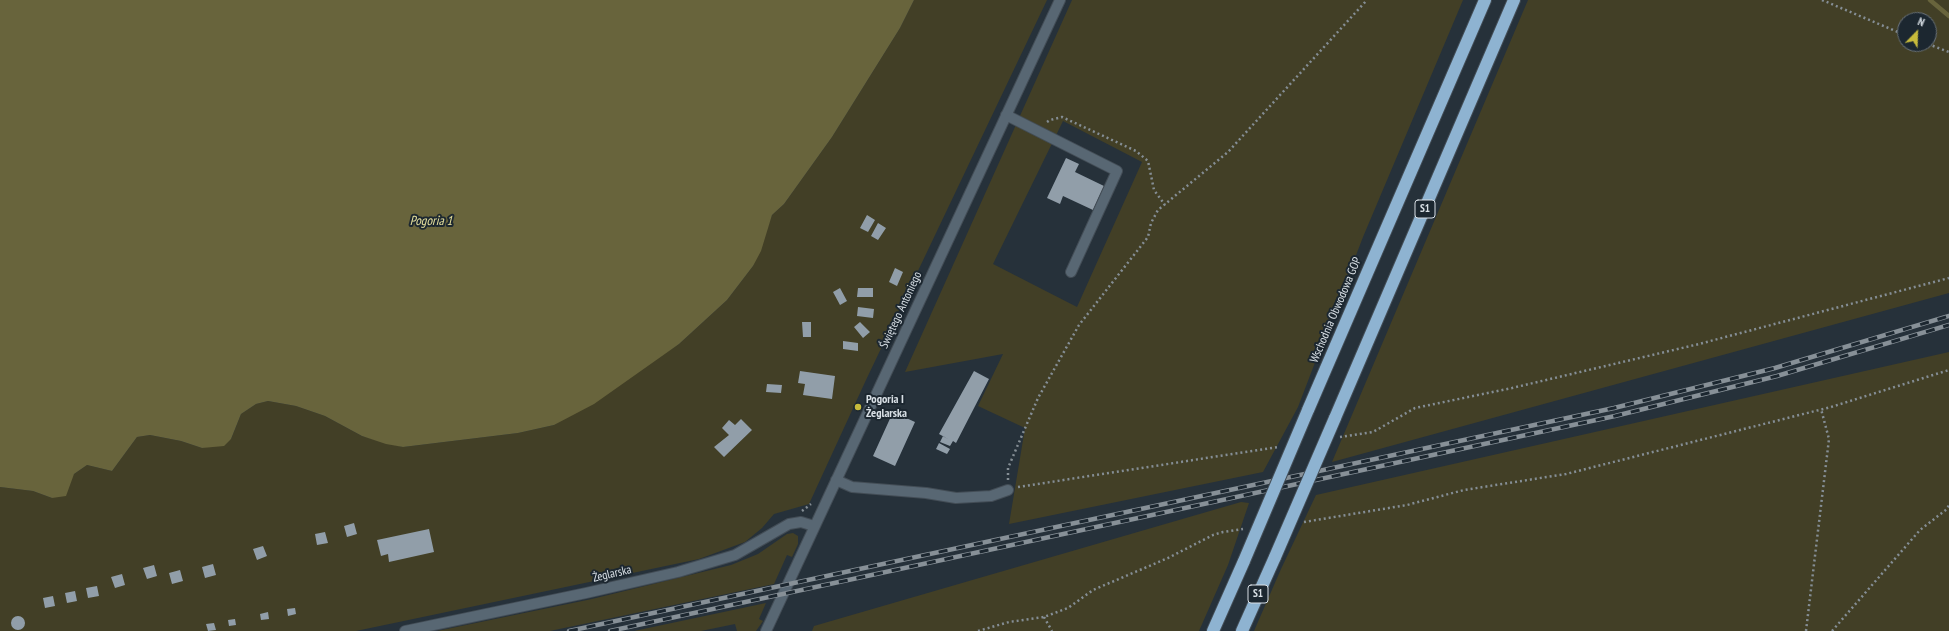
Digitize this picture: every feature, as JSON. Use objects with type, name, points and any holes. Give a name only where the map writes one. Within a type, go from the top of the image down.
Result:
[{"type":"highway","name":"Wschodnia Obwodowa GOP","points":[[1213,631],[1485,0]]},
{"type":"highway","name":"S1","points":[[1242,631],[1514,0]]},
{"type":"street","name":"Świętego Antoniego","points":[[766,631],[1060,0]]},
{"type":"street","points":[[1006,115],[1117,171],[1071,272]]},
{"type":"street","points":[[836,480],[852,487],[926,493],[956,498],[991,496],[1008,490]]},
{"type":"street","name":"Żeglarska","points":[[406,631],[678,572],[735,555],[789,524],[802,522],[814,526]]},
{"type":"path","points":[[1279,447],[1020,486],[1008,490],[1008,468],[1038,398],[1079,325],[1148,237],[1151,223],[1158,210],[1228,152],[1367,0]]},
{"type":"path","points":[[1822,0],[1897,32]]},
{"type":"path","points":[[1937,47],[1949,52]]},
{"type":"path","points":[[1039,132],[1050,120],[1062,117],[1136,152],[1148,161],[1154,190],[1165,205]]},
{"type":"path","points":[[1334,438],[1373,432],[1415,408],[1512,388],[1699,344],[1949,278]]},
{"type":"path","points":[[1298,523],[1406,505],[1464,490],[1566,474],[1821,409],[1949,370]]},
{"type":"path","points":[[1806,631],[1829,439],[1821,409]]},
{"type":"path","points":[[1832,631],[1920,530],[1947,509],[1949,505]]},
{"type":"path","points":[[978,631],[1009,622],[1044,617],[1068,608],[1093,590],[1168,558],[1213,536],[1223,532],[1246,529]]},
{"type":"path","points":[[1044,617],[1052,631]]},
{"type":"shaded area","points":[[914,0],[1047,0],[866,380],[809,504],[774,514],[762,528],[745,542],[699,559],[356,631],[0,631],[0,487],[33,491],[52,498],[74,474],[87,465],[112,471],[137,437],[150,435],[181,441],[202,448],[231,439],[241,414],[256,404],[268,401],[296,406],[325,416],[362,436],[403,447],[518,433],[554,425],[679,344],[727,300],[753,266],[772,215],[784,204],[832,137],[900,28]]},
{"type":"shaded area","points":[[1072,0],[1463,0],[1363,237],[1298,407],[1263,472],[1009,524],[1025,428],[978,406],[1003,354],[905,372]],"holes":[[[1063,121],[1142,162],[1077,307],[993,264]]]},
{"type":"shaded area","points":[[1528,0],[1949,0],[1949,293],[1332,462]]},
{"type":"shaded area","points":[[1949,352],[1949,631],[1254,631],[1316,495]]},
{"type":"shaded area","points":[[1241,502],[1249,503],[1228,565],[1199,631],[812,631],[814,626]]},
{"type":"shaded area","points":[[793,533],[798,536],[798,544],[792,557],[787,555],[774,584],[550,631],[437,631],[592,599],[731,565],[758,554],[787,534]]},
{"type":"shaded area","points":[[766,603],[759,619],[763,621],[756,631],[737,631],[735,624],[701,631],[634,631]]},
{"type":"water","name":"Pogoria 1","points":[[0,0],[914,0],[900,28],[832,137],[784,204],[772,215],[761,251],[753,266],[727,300],[679,344],[594,404],[554,425],[518,433],[403,447],[386,444],[362,436],[325,416],[296,406],[268,401],[256,404],[241,414],[231,439],[224,446],[202,448],[181,441],[150,435],[137,437],[112,471],[87,465],[74,474],[66,496],[52,498],[33,491],[0,487]]},
{"type":"building","points":[[1066,158],[1079,164],[1075,172],[1104,186],[1093,210],[1063,196],[1060,204],[1047,198]]},
{"type":"building","points":[[867,215],[875,220],[868,232],[860,228]]},
{"type":"building","points":[[878,223],[886,228],[878,240],[871,236]]},
{"type":"building","points":[[895,268],[903,272],[897,286],[889,282]]},
{"type":"building","points":[[840,288],[847,301],[840,305],[833,292]]},
{"type":"building","points":[[858,288],[873,288],[873,297],[857,297]]},
{"type":"building","points":[[858,307],[874,309],[873,318],[857,316]]},
{"type":"building","points":[[802,322],[811,322],[811,337],[803,337]]},
{"type":"building","points":[[860,322],[870,332],[863,338],[854,327]]},
{"type":"building","points":[[843,341],[858,343],[858,351],[843,349]]},
{"type":"building","points":[[800,371],[835,376],[832,399],[803,395],[805,384],[798,383]]},
{"type":"building","points":[[974,371],[989,379],[956,443],[953,441],[950,446],[940,442],[943,436],[939,434]]},
{"type":"building","points":[[767,384],[782,385],[781,393],[766,392]]},
{"type":"building","points":[[893,412],[915,422],[895,466],[873,456]]},
{"type":"building","points":[[741,419],[752,430],[724,457],[714,447],[729,435],[722,428],[729,420],[735,425]]},
{"type":"building","points":[[939,443],[950,449],[947,454],[936,449]]},
{"type":"building","points":[[354,523],[357,534],[347,537],[344,526]]},
{"type":"building","points":[[429,529],[434,552],[389,562],[388,554],[381,556],[377,540]]},
{"type":"building","points":[[325,532],[328,543],[317,545],[315,534]]},
{"type":"building","points":[[263,546],[267,556],[257,560],[253,549]]},
{"type":"building","points":[[213,564],[216,575],[205,578],[202,567]]},
{"type":"building","points":[[154,565],[157,576],[147,579],[143,568]]},
{"type":"building","points":[[180,570],[183,581],[172,584],[169,573]]},
{"type":"building","points":[[122,574],[125,585],[115,588],[111,577]]},
{"type":"building","points":[[97,586],[99,596],[88,598],[86,588]]},
{"type":"building","points":[[75,591],[77,601],[67,603],[65,593]]},
{"type":"building","points":[[53,596],[55,606],[45,608],[43,598]]},
{"type":"building","points":[[295,608],[296,614],[288,616],[287,609]]},
{"type":"building","points":[[268,612],[269,619],[261,620],[260,614]]},
{"type":"building","points":[[18,616],[23,618],[25,623],[23,628],[18,630],[13,628],[11,623],[13,618]]},
{"type":"building","points":[[235,619],[236,625],[229,626],[228,620]]},
{"type":"building","points":[[214,623],[216,630],[208,631],[206,624]]},
{"type":"waterway","points":[[1930,0],[1949,16]]},
{"type":"railway","points":[[569,631],[1614,408],[1775,368],[1949,316]]},
{"type":"railway","points":[[610,631],[1615,416],[1777,376],[1949,325]]},
{"type":"place","name":"Pogoria I Żeglarska","points":[[858,407]]}]
